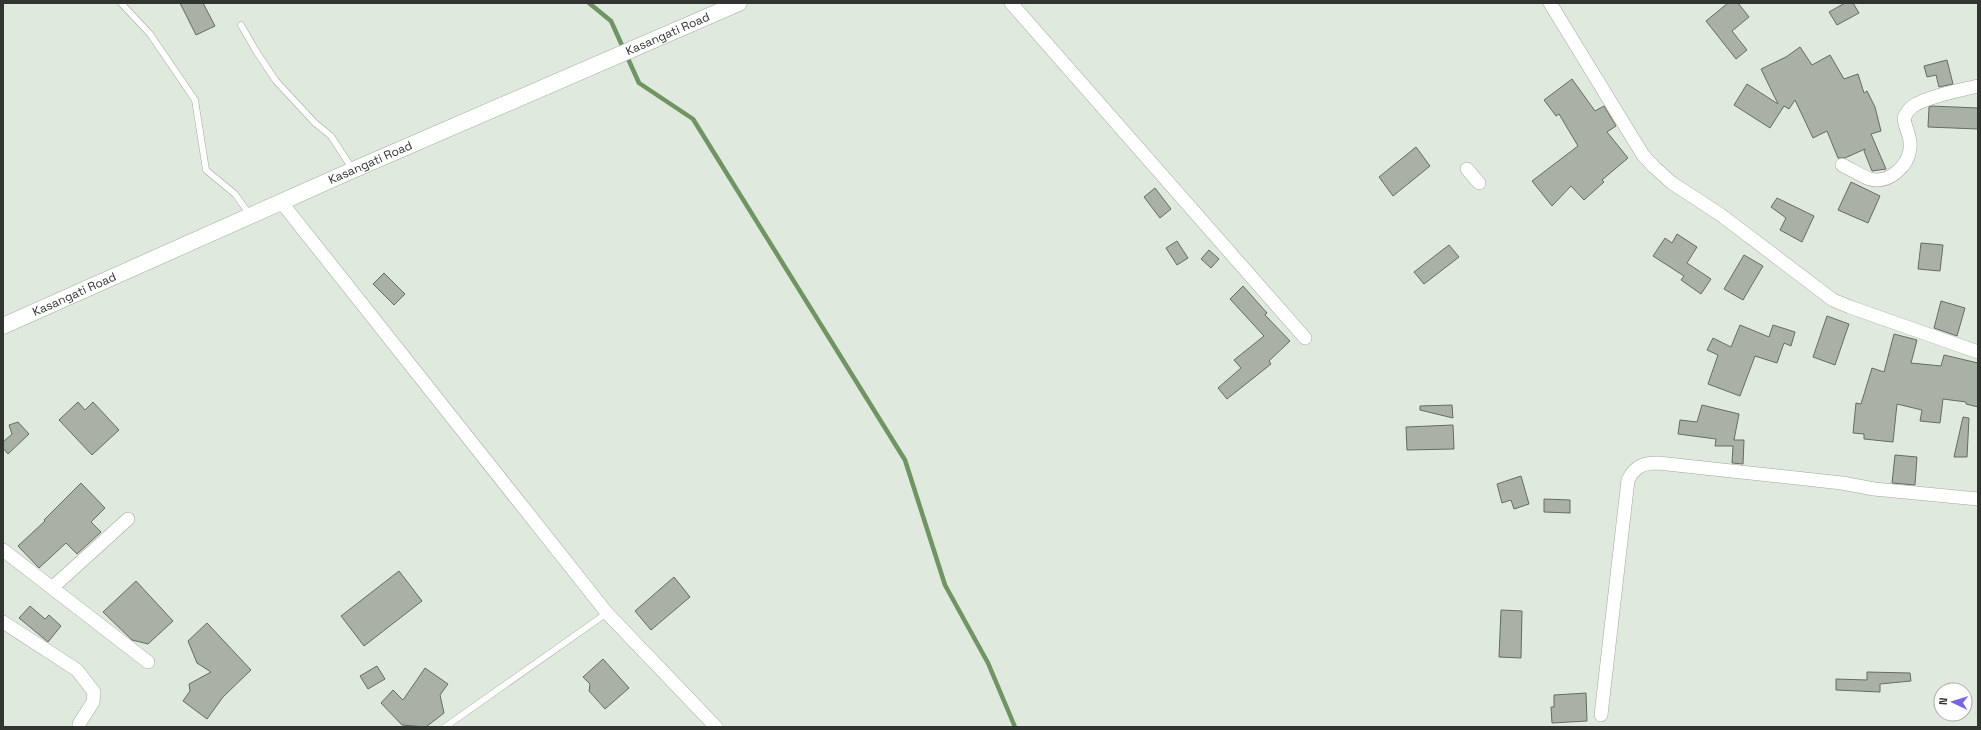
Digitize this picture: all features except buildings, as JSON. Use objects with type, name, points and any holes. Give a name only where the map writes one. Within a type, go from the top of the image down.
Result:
[{"type":"street","name":"Kasangati Road","points":[[3,326],[282,203],[353,170],[739,3]]},
{"type":"street","points":[[1010,3],[1305,338]]},
{"type":"street","points":[[1550,3],[1643,154],[1672,183],[1721,215],[1833,300],[1978,352]]},
{"type":"street","points":[[1842,165],[1869,179],[1885,179],[1895,173],[1906,161],[1910,149],[1910,140],[1904,118],[1908,110],[1914,105],[1942,95],[1978,86]]},
{"type":"street","points":[[1467,169],[1479,183]]},
{"type":"street","points":[[282,203],[606,613],[716,727]]},
{"type":"street","points":[[1601,715],[1628,480],[1632,472],[1640,465],[1658,463],[1842,483],[1874,489],[1978,499]]},
{"type":"street","points":[[53,587],[128,519]]},
{"type":"street","points":[[3,550],[53,587],[148,662]]},
{"type":"street","points":[[3,622],[77,670],[90,686],[94,692],[93,702],[79,724]]},
{"type":"lane","points":[[121,3],[150,34],[195,100],[206,170],[235,194],[251,216]]},
{"type":"lane","points":[[241,25],[276,81],[315,123],[331,136],[353,170]]},
{"type":"lane","points":[[445,727],[606,613]]},
{"type":"waterway","points":[[589,3],[611,21],[639,83],[693,119],[905,460],[945,585],[988,663],[1015,727]]}]
